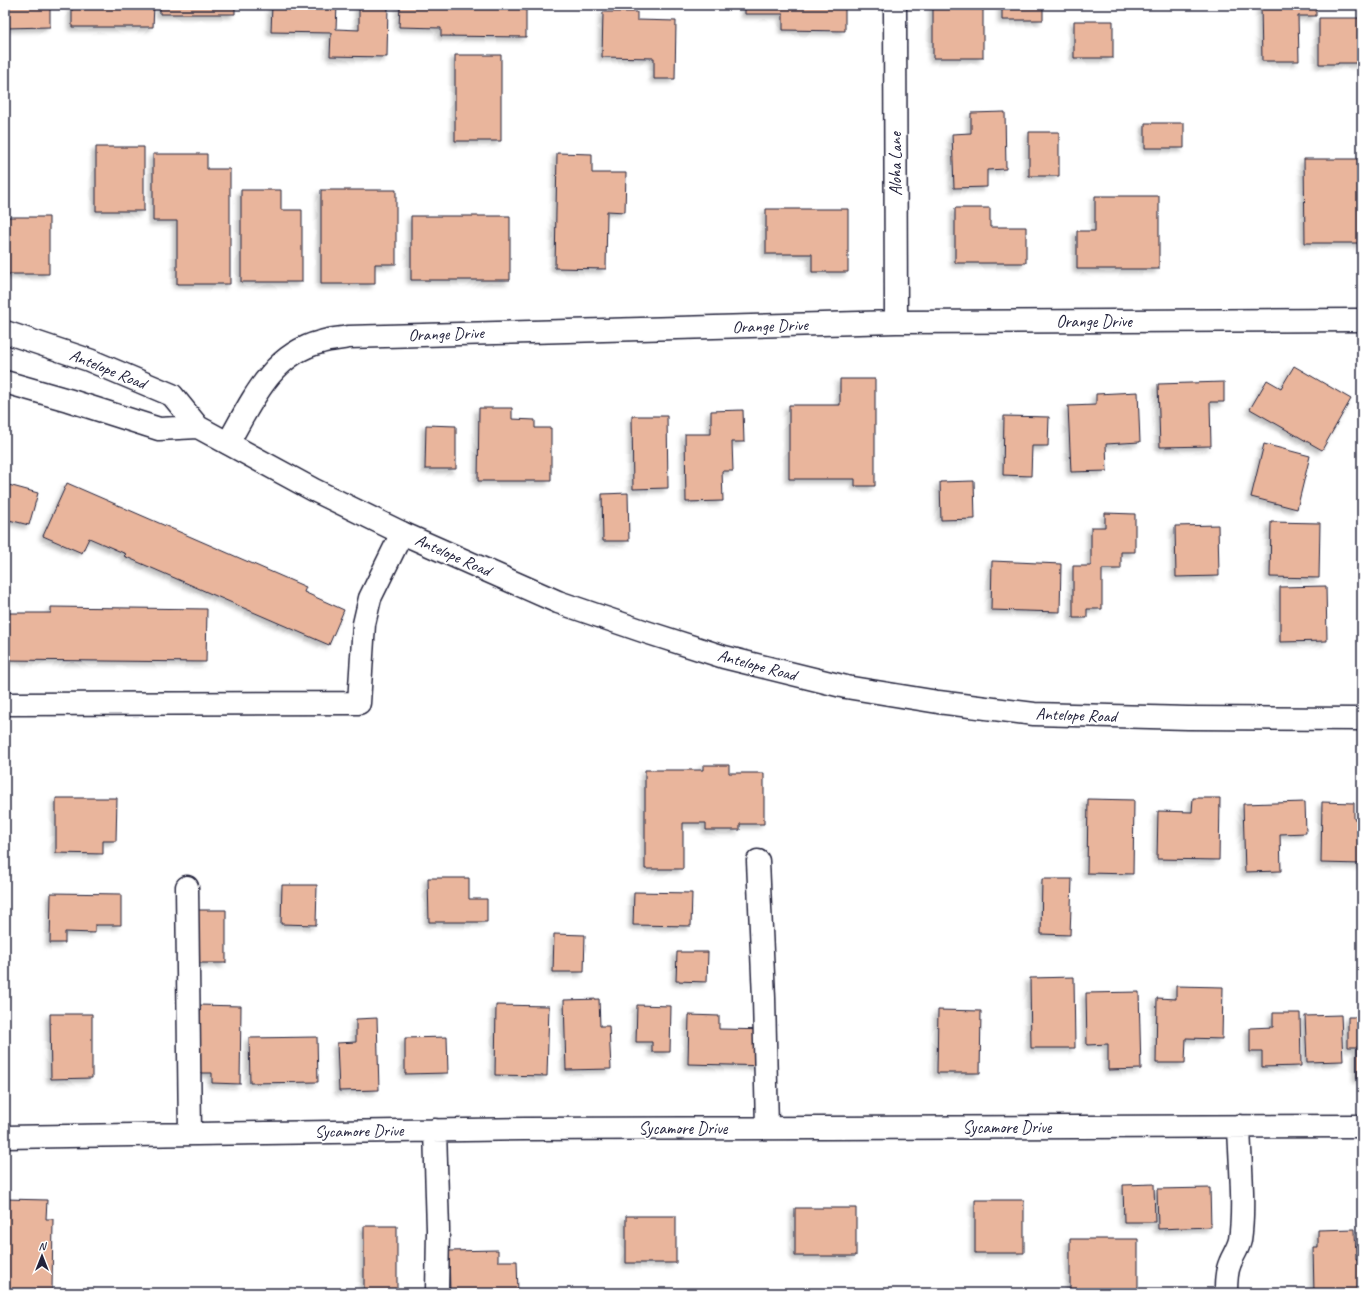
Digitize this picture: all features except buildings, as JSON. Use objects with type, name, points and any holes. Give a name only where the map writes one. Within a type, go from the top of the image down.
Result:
[{"type":"street","name":"Aloha Lane","points":[[895,5],[896,322]]},
{"type":"street","name":"Orange Drive","points":[[228,443],[259,389],[272,371],[302,348],[320,342],[348,337],[896,322],[1362,320]]},
{"type":"street","name":"Antelope Road","points":[[5,332],[89,360],[172,395],[198,427],[314,490],[402,533],[558,602],[638,630],[724,657],[846,688],[938,702],[1034,714],[1188,718],[1362,718]]},
{"type":"street","points":[[5,382],[159,429],[198,427]]},
{"type":"street","points":[[5,704],[359,703],[364,624],[370,598],[402,533]]},
{"type":"street","points":[[758,861],[764,998],[767,1128]]},
{"type":"street","points":[[188,887],[190,1134]]},
{"type":"street","points":[[1226,1293],[1226,1279],[1229,1263],[1236,1252],[1242,1216],[1239,1126]]},
{"type":"street","name":"Sycamore Drive","points":[[5,1137],[435,1130],[1362,1126]]},
{"type":"street","points":[[435,1130],[438,1230],[437,1293]]}]
